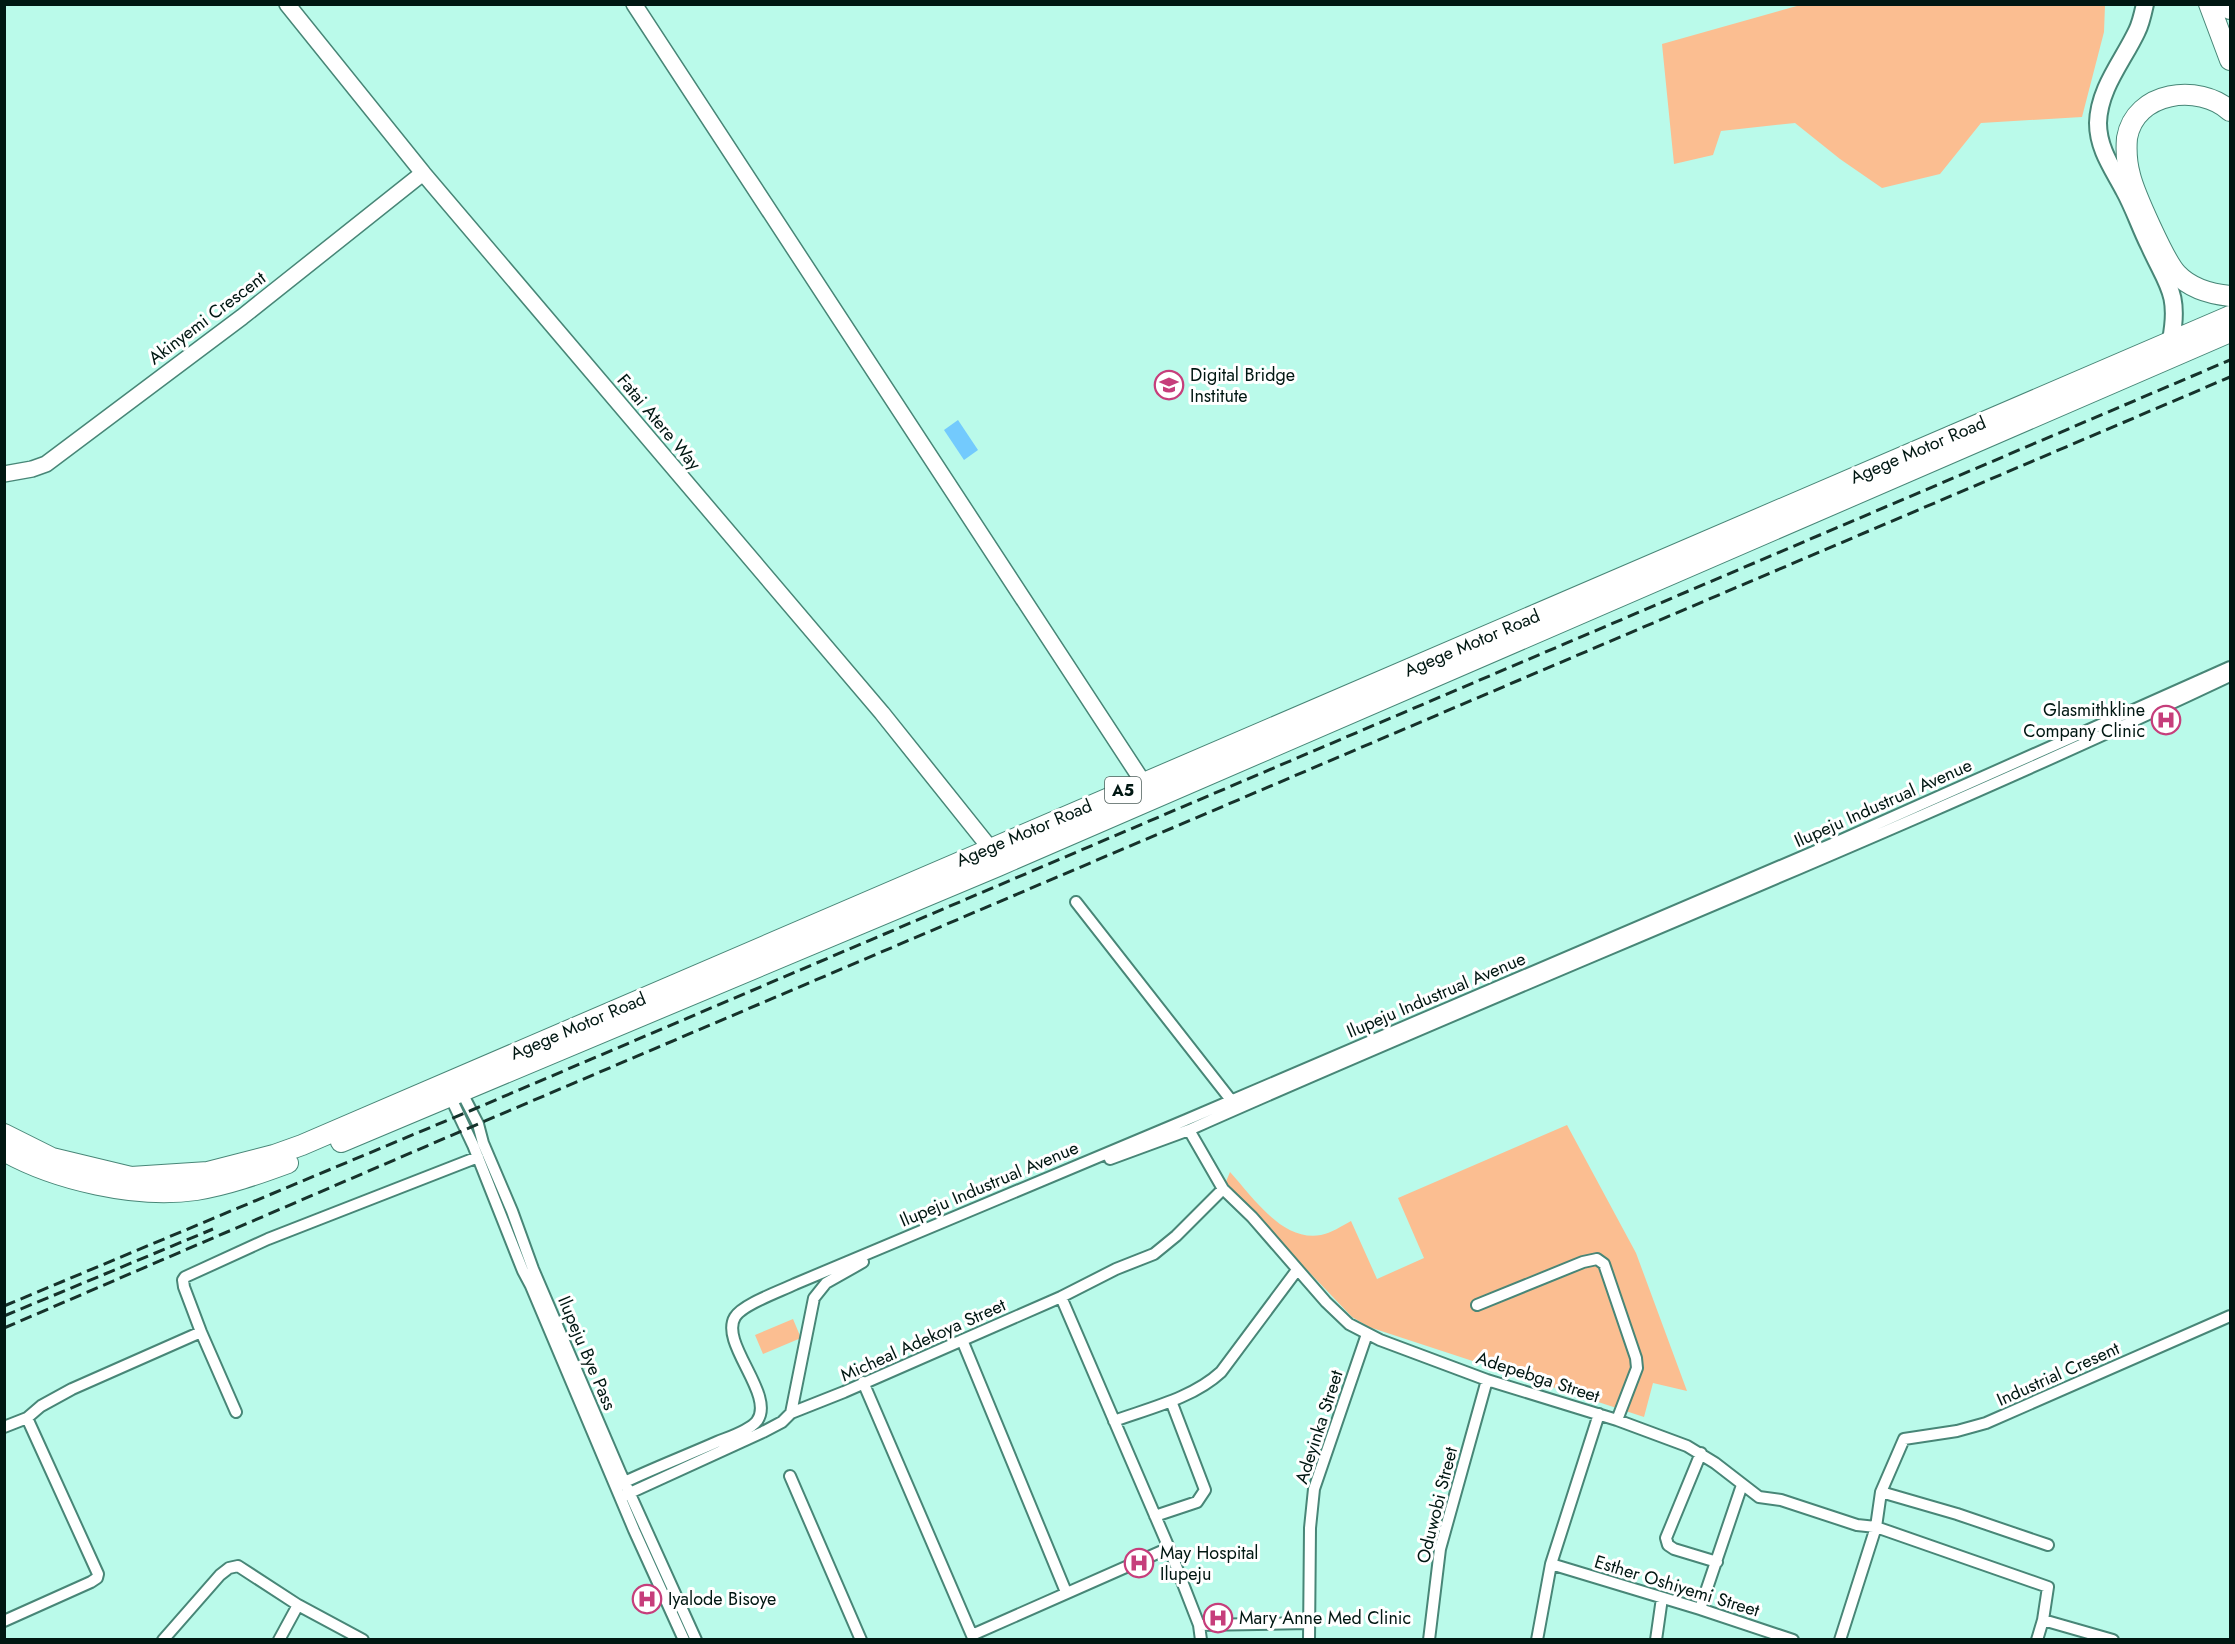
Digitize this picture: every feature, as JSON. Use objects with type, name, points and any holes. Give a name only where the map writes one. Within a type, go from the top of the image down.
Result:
[{"type":"highway","points":[[2209,4],[2230,60]]},
{"type":"highway","points":[[2229,4],[2230,9]]},
{"type":"highway","points":[[2221,105],[2191,94],[2173,94],[2146,108],[2135,121],[2127,137],[2127,158],[2130,176],[2138,197],[2163,253],[2176,273],[2198,289],[2230,296]]},
{"type":"highway","name":"Agege Motor Road","points":[[4,1134],[52,1158],[131,1177],[199,1173],[236,1166],[296,1147],[453,1087],[520,1065],[579,1043],[788,953],[994,857],[1986,429],[2171,340],[2230,316]]},
{"type":"highway","name":"Agege Motor Road","points":[[994,857],[1018,838],[1143,782],[1986,429],[2230,332]]},
{"type":"highway","name":"Agege Motor Road","points":[[4,1151],[45,1169],[82,1181],[112,1187],[154,1191],[194,1190],[256,1174],[306,1157],[453,1087]]},
{"type":"main road","points":[[2145,4],[2138,29],[2105,91],[2098,122],[2106,161],[2124,191],[2150,248],[2170,284],[2175,319],[2171,340]]},
{"type":"street","name":"Fatai Atere Way","points":[[287,4],[423,173],[882,713],[994,857]]},
{"type":"street","points":[[634,4],[1143,782]]},
{"type":"street","name":"Akinyemi Crescent","points":[[4,474],[46,464],[242,317],[423,173]]},
{"type":"street","name":"Ilupeju Industrual Avenue","points":[[623,1489],[756,1423],[761,1411],[759,1398],[736,1342],[732,1326],[736,1316],[746,1308],[795,1284],[1839,841],[2230,667]]},
{"type":"street","name":"Ilupeju Industrual Avenue","points":[[791,1413],[814,1298],[826,1282],[871,1258],[994,1205],[1189,1130],[2097,739],[2230,676]]},
{"type":"street","points":[[1076,902],[1231,1100]]},
{"type":"street","name":"Ilupeju Bye Pass","points":[[453,1087],[523,1271],[623,1489],[696,1640]]},
{"type":"street","name":"Ilupeju Bye Pass","points":[[453,1087],[478,1124],[483,1143],[533,1269],[684,1640]]},
{"type":"street","name":"Adepebga Street","points":[[1189,1130],[1223,1189],[1252,1217],[1341,1318],[1367,1334],[1487,1380],[1617,1420],[1701,1453],[1760,1497],[1781,1500],[1857,1525],[1877,1523],[2048,1587],[2043,1620]]},
{"type":"street","points":[[236,1412],[184,1287],[185,1277],[268,1239],[478,1157]]},
{"type":"street","name":"Micheal Adekoya Street","points":[[623,1489],[763,1432],[782,1422],[791,1413],[1061,1297],[1116,1269],[1154,1254],[1176,1236],[1223,1189]]},
{"type":"street","points":[[1477,1305],[1582,1262],[1597,1259],[1604,1264],[1620,1306],[1637,1368],[1617,1420]]},
{"type":"street","points":[[1114,1421],[1171,1401],[1209,1383],[1221,1372],[1297,1270]]},
{"type":"street","points":[[1061,1297],[1169,1548],[1199,1625],[1201,1640]]},
{"type":"street","name":"Industrial Cresent","points":[[1881,1492],[1904,1439],[1986,1424],[2230,1316]]},
{"type":"street","points":[[4,1427],[27,1418],[41,1406],[72,1389],[201,1332]]},
{"type":"street","name":"Adeyinka Street","points":[[1309,1640],[1310,1528],[1314,1489],[1367,1334]]},
{"type":"street","points":[[962,1340],[1066,1592]]},
{"type":"street","name":"Oduwobi Street","points":[[1429,1640],[1440,1549],[1487,1380]]},
{"type":"street","points":[[863,1382],[973,1637],[1066,1592],[1169,1548]]},
{"type":"street","points":[[1155,1516],[1197,1502],[1205,1490],[1171,1401]]},
{"type":"street","points":[[1538,1640],[1551,1564],[1599,1414]]},
{"type":"street","points":[[5,1620],[91,1582],[97,1578],[98,1574],[27,1418]]},
{"type":"street","points":[[1701,1453],[1666,1538],[1668,1545],[1674,1550],[1717,1562]]},
{"type":"street","points":[[790,1476],[861,1640]]},
{"type":"street","points":[[1700,1609],[1742,1485]]},
{"type":"street","points":[[1840,1640],[1877,1523],[1881,1492],[1958,1514],[2048,1545]]},
{"type":"street","name":"Esther Oshiyemi Street","points":[[1551,1564],[1700,1609],[1771,1636],[1792,1640]]},
{"type":"street","points":[[163,1640],[220,1575],[229,1568],[238,1566],[298,1605],[363,1640]]},
{"type":"street","points":[[1656,1640],[1662,1598]]},
{"type":"street","points":[[279,1640],[298,1605]]},
{"type":"street","points":[[2037,1640],[2043,1620],[2113,1640]]},
{"type":"street","points":[[1199,1625],[1309,1623]]},
{"type":"shaded area","points":[[1804,4],[2105,5],[2104,32],[2082,117],[1981,123],[1940,174],[1882,188],[1840,159],[1795,123],[1721,131],[1713,155],[1674,164],[1662,44]]},
{"type":"shaded area","points":[[1567,1125],[1636,1253],[1687,1391],[1653,1383],[1644,1417],[1369,1327],[1352,1317],[1225,1184],[1230,1172],[1270,1216],[1294,1232],[1321,1235],[1351,1221],[1377,1279],[1424,1258],[1398,1198]]},
{"type":"shaded area","points":[[793,1319],[801,1338],[763,1354],[755,1335]]},
{"type":"water","points":[[958,420],[978,450],[964,460],[944,430]]},
{"type":"railway","points":[[4,1306],[472,1110],[2230,360]]},
{"type":"railway","points":[[4,1328],[2230,377]]},
{"type":"railway","points":[[4,1316],[213,1229]]},
{"type":"place","name":"Digital Bridge Institute","points":[[1169,385]]},
{"type":"place","name":"Glasmithkline Company Clinic","points":[[2166,720]]},
{"type":"place","name":"May Hospital Ilupeju","points":[[1139,1563]]},
{"type":"place","name":"Iyalode Bisoye","points":[[647,1599]]},
{"type":"place","name":"Mary Anne Med Clinic","points":[[1218,1618]]}]
